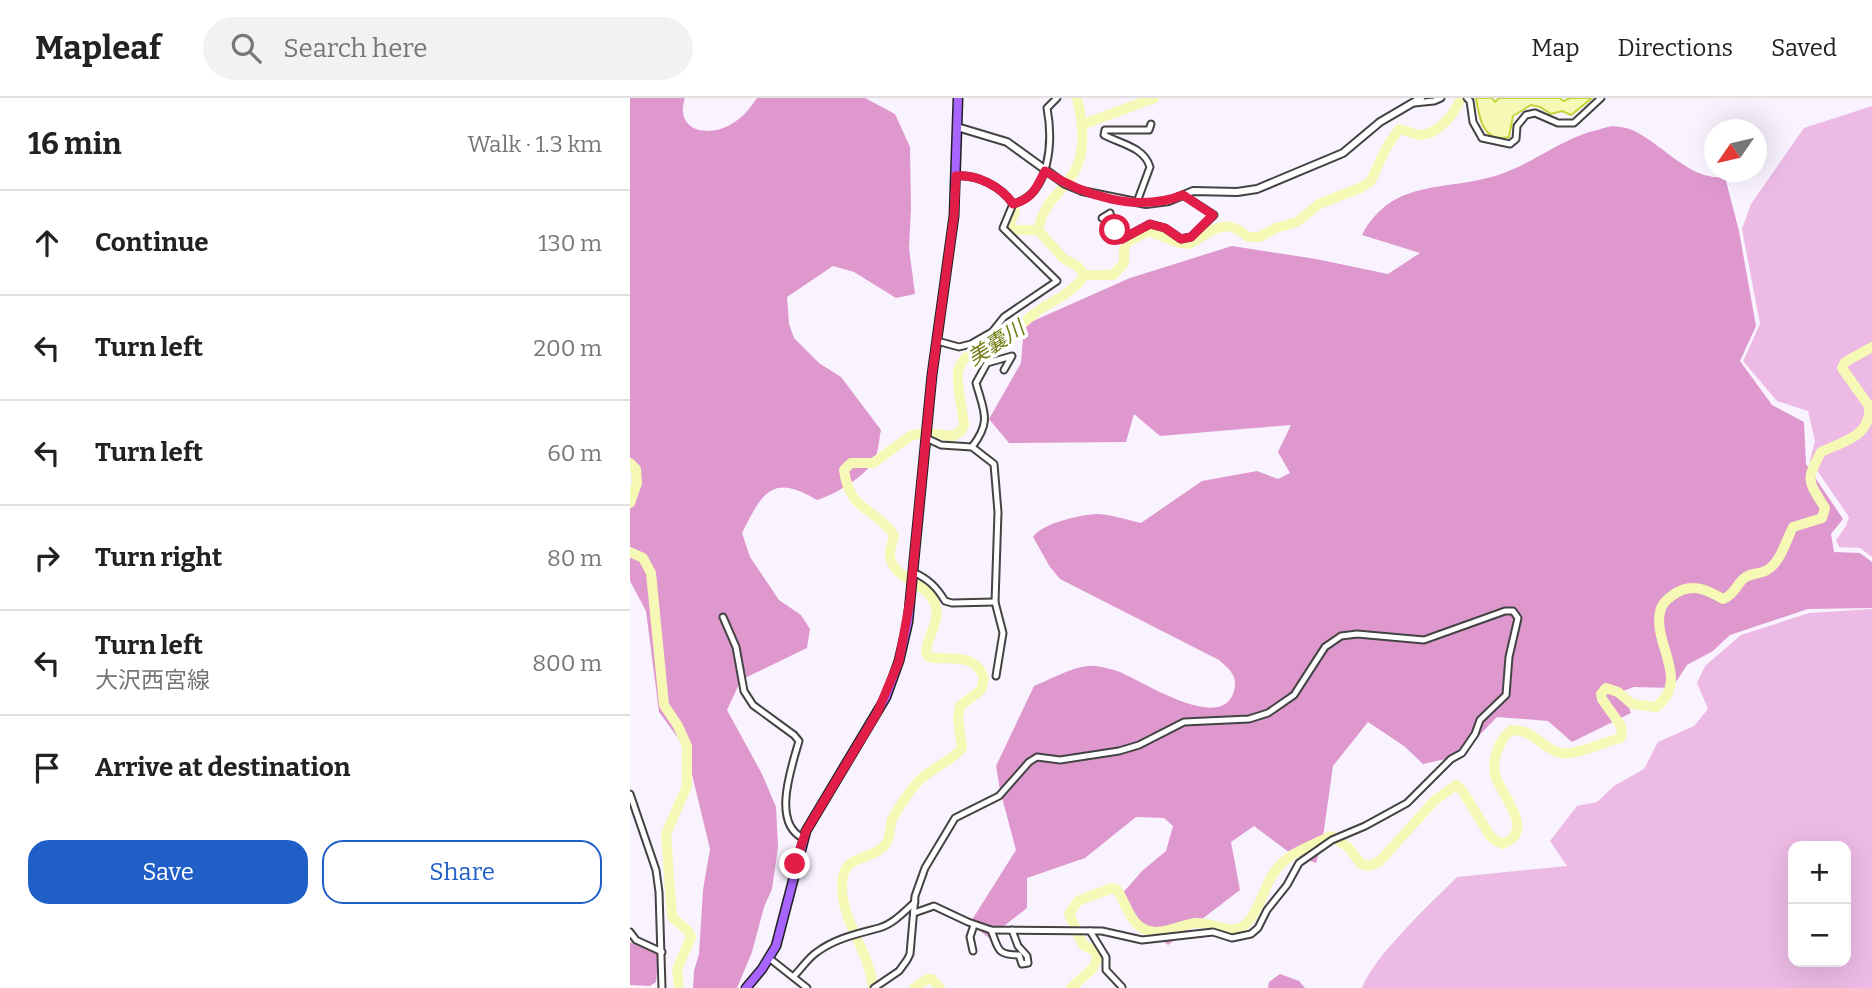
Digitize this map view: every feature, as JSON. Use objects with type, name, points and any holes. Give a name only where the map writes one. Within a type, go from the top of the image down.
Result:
[{"type":"main road","points":[[746,988],[769,958],[783,927],[795,864],[803,838],[821,802],[886,697],[899,661],[908,622],[926,434],[949,264],[956,176],[958,98]]},
{"type":"street","points":[[1013,204],[1025,201],[1034,192],[1045,171],[1050,122],[1047,108],[1057,98]]},
{"type":"street","points":[[957,127],[1007,142],[1045,171],[1082,191],[1146,204],[1169,201],[1203,190],[1251,191],[1327,162],[1343,153],[1380,122],[1421,98]]},
{"type":"street","points":[[1411,103],[1441,98]]},
{"type":"street","points":[[1468,98],[1473,122],[1482,138],[1510,144],[1516,139],[1517,126],[1526,115],[1535,113],[1558,123],[1574,123],[1601,98]]},
{"type":"street","points":[[1137,202],[1150,167],[1149,162],[1143,153],[1104,135],[1105,130],[1149,130],[1152,124]]},
{"type":"street","points":[[956,176],[971,174],[1007,195],[1013,204]]},
{"type":"street","points":[[1102,218],[1110,213],[1115,230],[1122,239],[1150,224],[1165,228],[1181,239],[1191,237],[1213,215],[1183,195]]},
{"type":"street","points":[[937,341],[959,347],[971,344],[992,332],[1004,317],[1057,281],[1003,228],[1013,204]]},
{"type":"street","points":[[972,447],[984,432],[985,417],[976,383],[987,363],[1012,356],[1004,370]]},
{"type":"street","points":[[926,434],[941,445],[972,447],[993,464],[998,512],[995,602],[1003,633],[996,676]]},
{"type":"street","points":[[912,577],[927,578],[945,601],[995,602]]},
{"type":"street","points":[[874,988],[899,971],[910,954],[915,902],[925,868],[955,818],[999,796],[1025,766],[1037,757],[1060,760],[1091,757],[1139,745],[1184,722],[1248,719],[1268,713],[1294,695],[1325,647],[1341,636],[1357,634],[1424,640],[1506,611],[1513,611],[1518,618],[1509,657],[1506,695],[1480,720],[1475,734],[1462,753],[1451,759],[1407,803],[1365,826],[1339,836],[1299,863],[1258,928],[1251,934],[1232,938],[1213,932],[1142,940],[1102,931],[991,930],[934,906],[914,913]]},
{"type":"street","points":[[723,617],[736,647],[744,691],[753,705],[799,741],[785,800],[790,825],[798,836],[803,838]]},
{"type":"street","points":[[630,794],[656,870],[662,988]]},
{"type":"street","points":[[794,976],[814,954],[843,938],[893,921],[915,902]]},
{"type":"street","points":[[973,951],[970,937],[974,925]]},
{"type":"street","points":[[991,930],[1000,952],[1005,955],[1020,955],[1022,964],[1028,963],[1027,956],[1018,947],[1012,930]]},
{"type":"street","points":[[1090,931],[1106,957],[1106,970],[1122,988]]},
{"type":"street","points":[[630,932],[636,940],[662,952]]},
{"type":"street","points":[[769,958],[807,988]]},
{"type":"shaded area","points":[[630,98],[685,98],[684,118],[688,124],[703,131],[712,131],[738,120],[757,98],[865,98],[895,114],[910,147],[909,248],[915,294],[896,298],[854,272],[833,266],[787,297],[789,324],[794,338],[819,363],[841,377],[881,430],[875,458],[858,478],[842,489],[817,500],[789,488],[770,491],[756,507],[742,533],[750,557],[779,600],[801,615],[810,629],[807,648],[741,680],[727,710],[762,774],[776,807],[778,847],[772,889],[764,907],[752,952],[737,988],[693,988],[710,849],[689,762],[678,738],[659,712],[646,611],[630,581],[630,506],[639,487],[639,469],[630,459]]},
{"type":"shaded area","points":[[1476,98],[1492,98],[1495,102],[1499,98],[1559,98],[1564,101],[1570,98],[1592,98],[1571,115],[1562,111],[1551,114],[1531,105],[1513,116],[1509,137],[1500,138],[1493,137],[1484,127]]},
{"type":"shaded area","points":[[1872,106],[1872,557],[1860,548],[1839,547],[1836,540],[1849,517],[1810,460],[1815,441],[1808,411],[1777,401],[1743,361],[1760,324],[1742,229],[1751,204],[1804,128]]},
{"type":"shaded area","points":[[1612,126],[1635,131],[1690,169],[1704,175],[1704,182],[1726,182],[1739,231],[1756,326],[1740,361],[1772,405],[1804,422],[1806,464],[1843,519],[1831,534],[1834,552],[1860,553],[1872,562],[1872,608],[1808,609],[1730,635],[1713,651],[1687,665],[1672,688],[1634,687],[1623,691],[1631,713],[1572,742],[1548,721],[1497,717],[1459,756],[1423,764],[1404,746],[1368,722],[1333,766],[1323,837],[1316,863],[1290,853],[1254,826],[1231,842],[1240,890],[1168,945],[1136,919],[1121,895],[1142,871],[1166,851],[1173,826],[1164,818],[1136,817],[1085,858],[1027,878],[1027,908],[989,938],[970,923],[1016,850],[996,766],[1034,686],[1073,670],[1096,666],[1117,671],[1182,701],[1201,707],[1217,707],[1229,701],[1235,686],[1233,675],[1219,660],[1060,579],[1033,537],[1053,524],[1096,514],[1141,523],[1202,481],[1257,471],[1278,479],[1290,473],[1278,452],[1291,425],[1160,436],[1134,414],[1126,442],[1009,443],[989,419],[1021,363],[1024,325],[1130,278],[1232,246],[1388,274],[1420,253],[1362,235],[1375,216],[1389,204],[1422,190],[1498,175],[1589,132]]},
{"type":"shaded area","points":[[1872,609],[1872,988],[1362,988],[1368,975],[1390,946],[1457,877],[1567,866],[1550,841],[1577,806],[1597,802],[1614,786],[1644,769],[1658,742],[1694,726],[1708,709],[1697,683],[1705,666],[1741,635],[1809,613]]},
{"type":"shaded area","points":[[630,942],[659,954],[656,982],[650,986],[630,985]]},
{"type":"shaded area","points":[[1280,974],[1299,981],[1305,988],[1268,988],[1269,982]]},
{"type":"waterway","name":"美嚢川","points":[[873,988],[867,962],[846,912],[843,875],[852,863],[885,845],[892,820],[913,787],[962,748],[958,718],[960,706],[981,690],[984,678],[980,670],[968,661],[929,657],[926,652],[935,622],[935,604],[925,591],[893,565],[890,554],[894,535],[857,502],[847,484],[844,470],[851,463],[873,463],[912,435],[926,433],[953,436],[962,430],[964,425],[958,376],[961,364],[970,355],[1005,338],[1034,314],[1067,293],[1085,275],[1077,266],[1063,258],[1038,230],[1044,212],[1073,174],[1080,156],[1082,127],[1077,98]]},
{"type":"waterway","points":[[1084,124],[1154,98]]},
{"type":"waterway","points":[[1085,275],[1113,275],[1124,263],[1127,242],[1149,231],[1189,244],[1225,226],[1239,230],[1248,237],[1259,237],[1276,228],[1297,222],[1319,204],[1371,181],[1386,148],[1399,129],[1421,135],[1434,131],[1450,116],[1461,98]]},
{"type":"waterway","points":[[1015,211],[1009,227],[1011,230],[1038,230]]},
{"type":"waterway","points":[[1071,988],[1093,968],[1097,958],[1095,951],[1083,945],[1069,914],[1078,901],[1112,888],[1117,890],[1135,922],[1146,930],[1160,932],[1196,923],[1227,929],[1238,928],[1253,916],[1269,880],[1278,867],[1291,856],[1331,836],[1348,847],[1361,864],[1370,866],[1380,861],[1434,801],[1456,785],[1491,837],[1502,844],[1512,838],[1517,831],[1517,822],[1494,769],[1503,739],[1511,730],[1519,731],[1532,736],[1554,751],[1581,751],[1622,735],[1621,726],[1602,699],[1601,694],[1606,688],[1618,692],[1632,704],[1656,707],[1666,697],[1671,674],[1659,624],[1663,605],[1679,591],[1692,588],[1710,592],[1723,599],[1732,593],[1745,577],[1764,572],[1772,566],[1780,556],[1793,527],[1822,518],[1825,508],[1811,481],[1816,462],[1821,452],[1860,432],[1869,416],[1869,406],[1842,368],[1845,362],[1872,347]]},
{"type":"waterway","points":[[630,463],[636,469],[637,483],[630,503]]},
{"type":"waterway","points":[[630,552],[643,558],[651,573],[664,705],[687,746],[687,786],[666,834],[672,917],[691,937],[677,969],[679,988]]},
{"type":"waterway","points":[[914,988],[927,979],[932,979],[940,988]]},
{"type":"route","points":[[795,864],[806,831],[886,697],[899,661],[908,622],[932,375],[947,277],[956,176],[971,174],[1007,195],[1013,204],[1025,201],[1034,192],[1045,171],[1065,184],[1110,198],[1146,204],[1169,201],[1183,195],[1213,215],[1191,237],[1181,239],[1165,228],[1150,224],[1122,239],[1115,230]]}]
